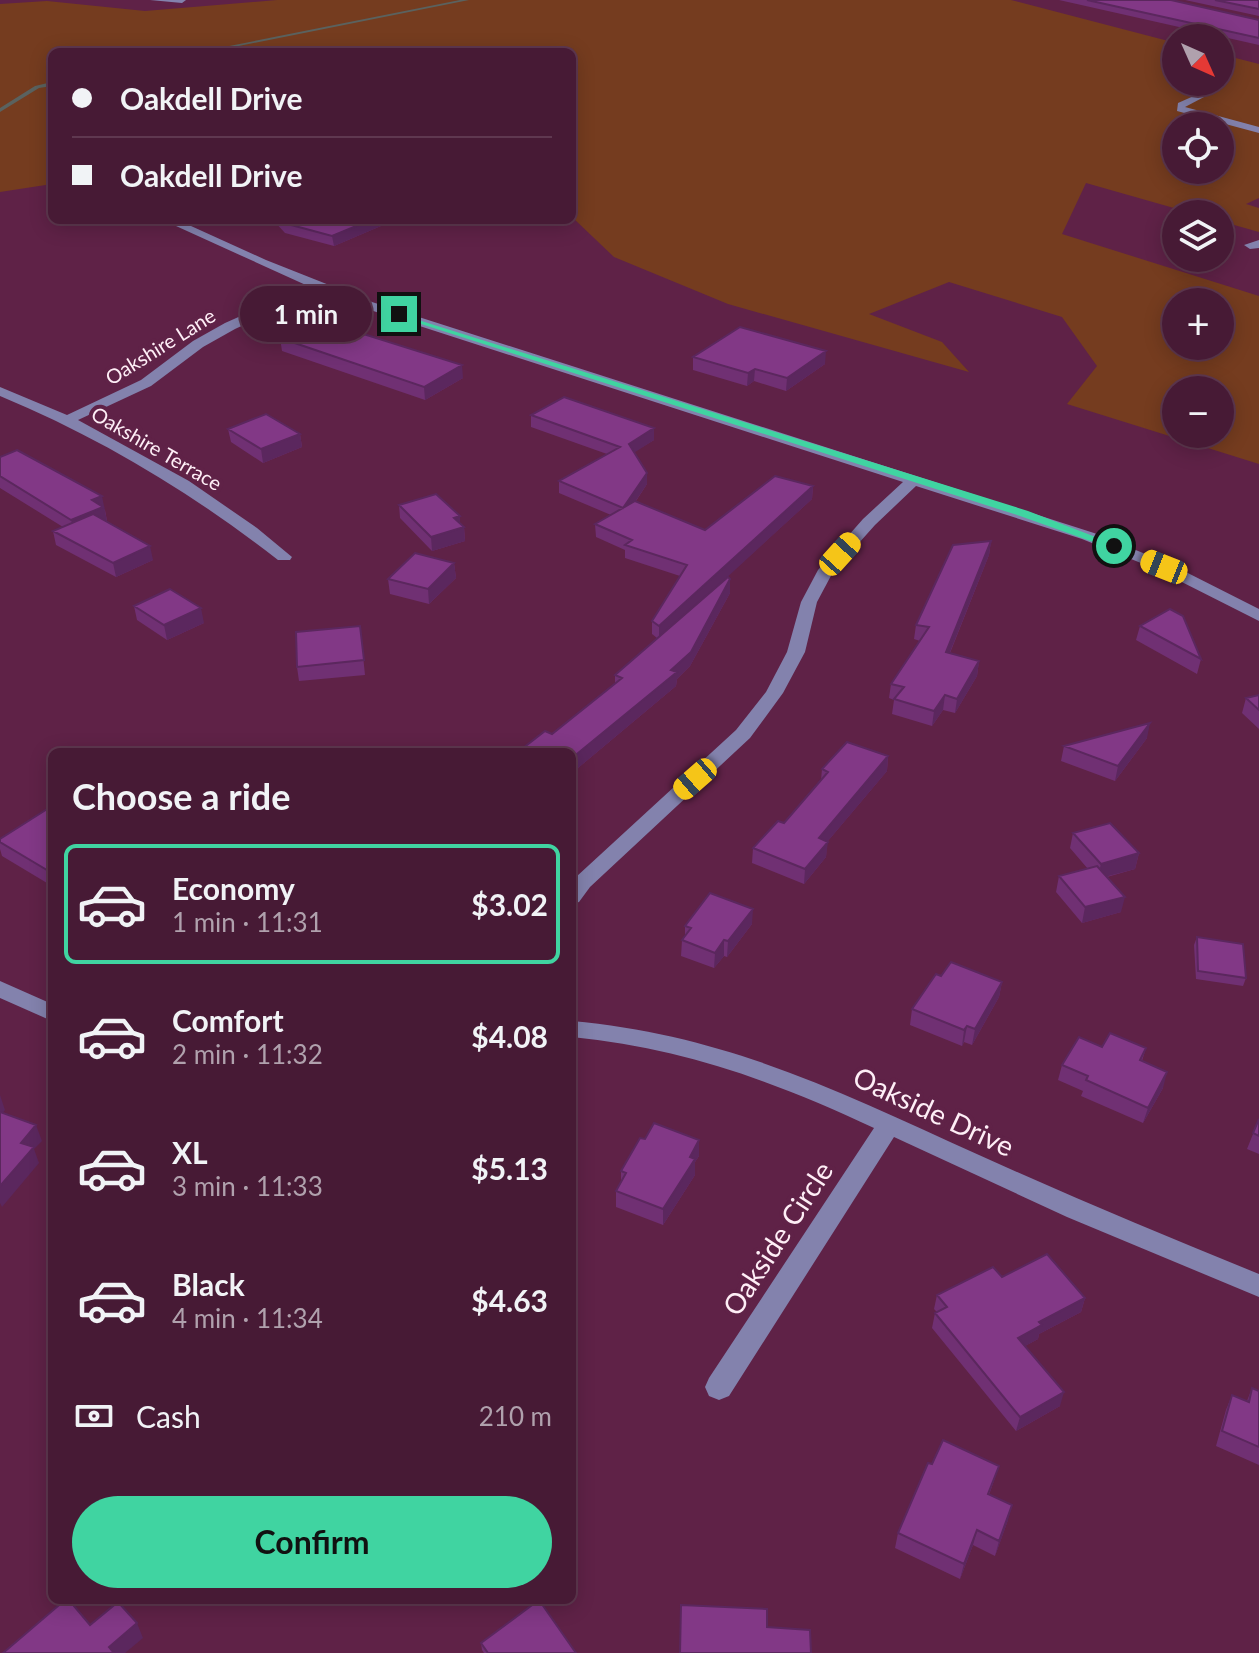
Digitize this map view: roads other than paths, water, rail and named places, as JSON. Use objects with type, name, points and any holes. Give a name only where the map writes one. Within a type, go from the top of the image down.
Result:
[{"type":"street","points":[[154,0],[182,0]]},
{"type":"street","points":[[1199,97],[1181,105],[1180,109],[1259,130]]},
{"type":"street","points":[[180,224],[318,286],[1088,536],[1164,567],[1259,616]]},
{"type":"street","name":"Oakshire Lane","points":[[67,420],[146,383],[198,344],[230,326],[318,286]]},
{"type":"street","name":"Oakshire Terrace","points":[[0,391],[129,450],[186,484],[284,557]]},
{"type":"street","points":[[576,892],[743,734],[774,693],[796,652],[809,602],[826,570],[869,522],[915,479]]},
{"type":"street","points":[[0,989],[48,1011]]},
{"type":"street","name":"Oakside Drive","points":[[576,1029],[653,1038],[729,1057],[804,1084],[1095,1219],[1259,1286]]},
{"type":"street","name":"Oakside Circle","points":[[719,1387],[889,1124]]},
{"type":"waterway","points":[[221,48],[467,0]]},
{"type":"waterway","points":[[0,110],[37,87],[48,85]]}]
